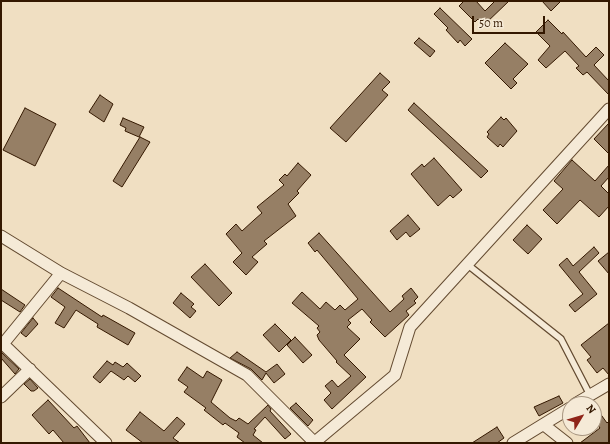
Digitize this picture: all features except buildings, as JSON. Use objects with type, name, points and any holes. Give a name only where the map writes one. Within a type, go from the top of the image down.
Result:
[{"type":"street","points":[[1,236],[61,273],[129,308],[247,375],[315,443],[395,375],[410,327],[609,109]]},
{"type":"street","points":[[61,273],[2,344],[106,443]]},
{"type":"street","points":[[1,397],[30,369]]},
{"type":"street","points":[[590,395],[609,384]]},
{"type":"street","points":[[514,443],[562,413]]},
{"type":"street","points":[[544,425],[567,443]]},
{"type":"lane","points":[[468,265],[561,339],[590,395]]}]
